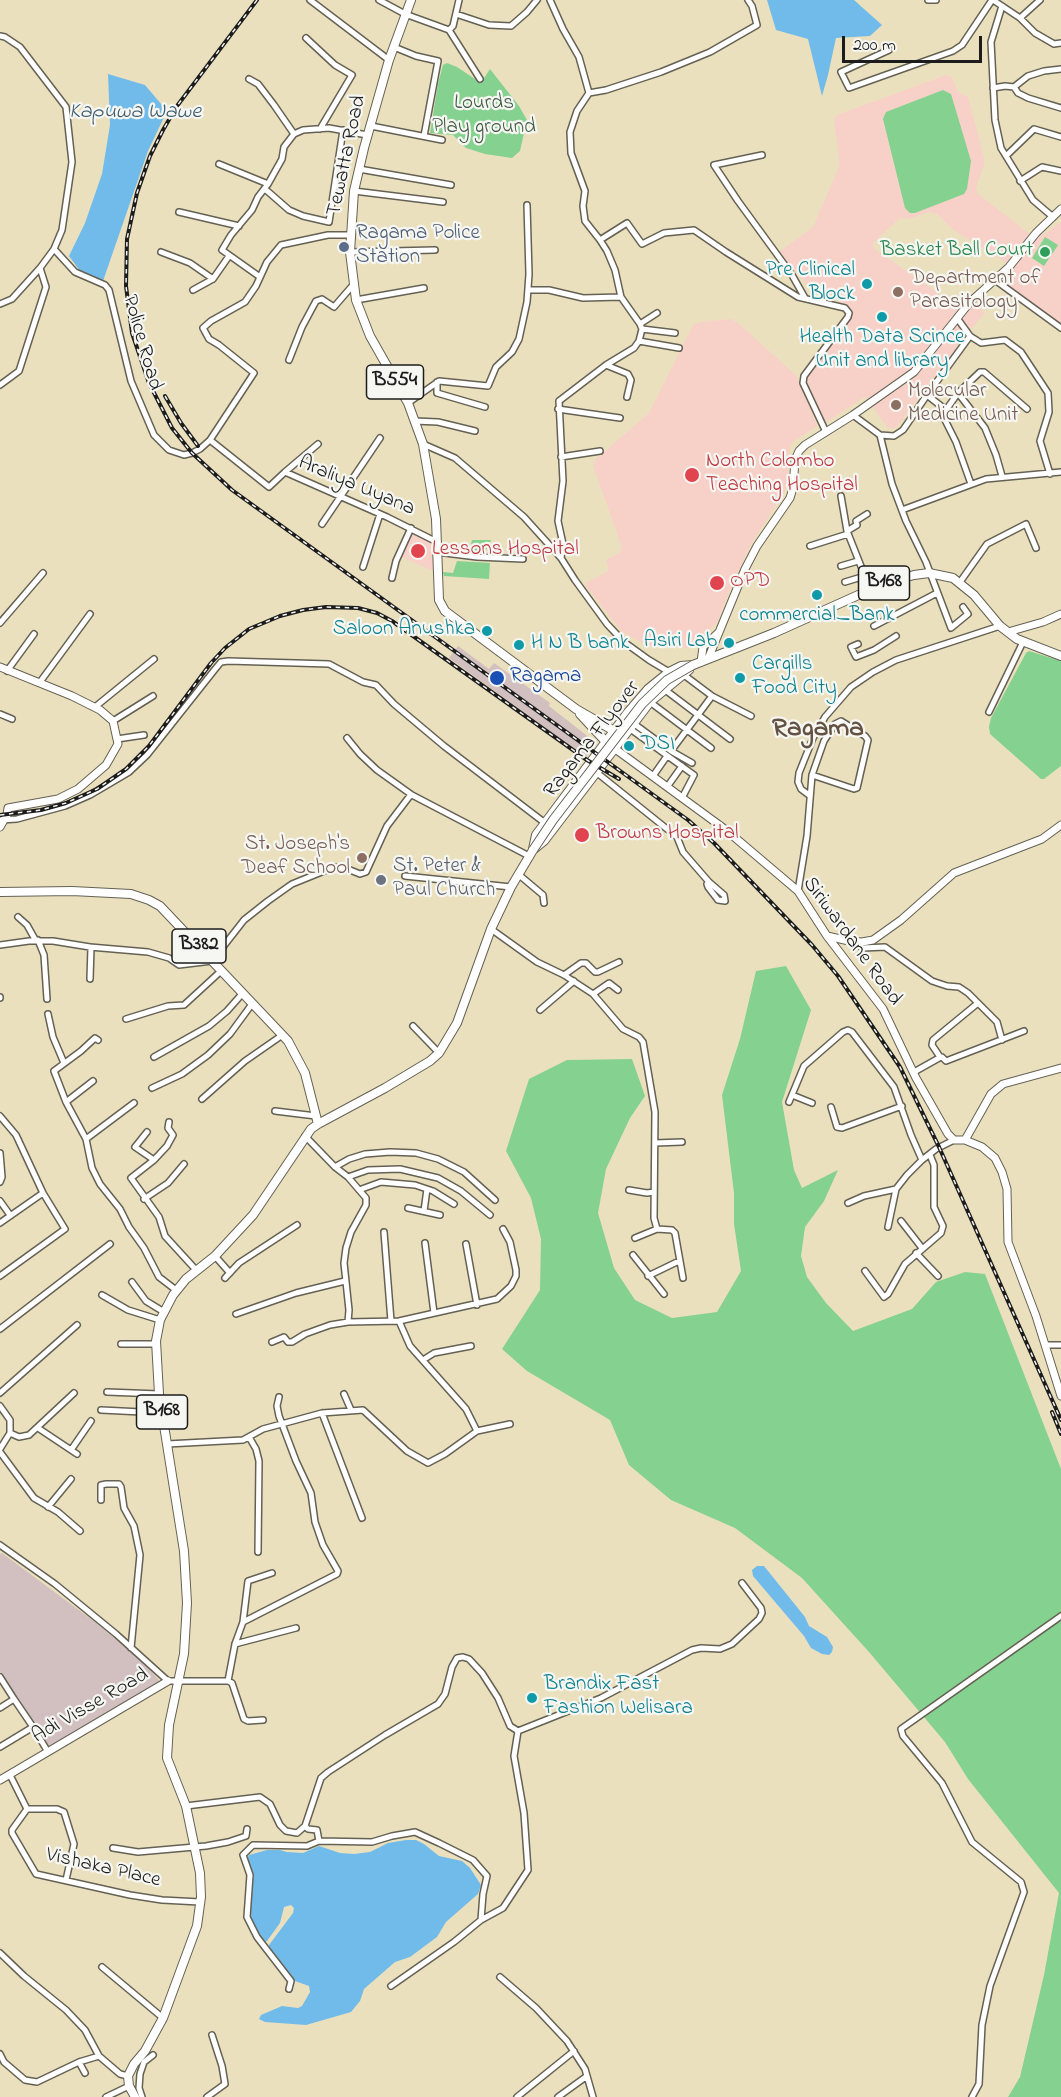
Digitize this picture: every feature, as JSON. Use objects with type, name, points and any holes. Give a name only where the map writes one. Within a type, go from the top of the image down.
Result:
[{"type":"main road","name":"Tewatta Road","points":[[411,0],[389,60],[367,135],[354,191],[350,252],[356,300],[370,336],[408,403],[423,444],[436,519],[439,600],[445,611],[576,709],[623,736]]},
{"type":"main road","name":"B168","points":[[531,853],[536,835],[615,730],[648,689],[669,672],[681,666],[701,662],[805,620],[870,589],[900,578],[929,573],[946,575],[960,582]]},
{"type":"main road","points":[[960,582],[1004,629],[1023,642],[1061,656]]},
{"type":"main road","name":"B168","points":[[128,2076],[163,2018],[197,1926],[200,1902],[200,1873],[186,1806],[167,1758],[169,1725],[179,1681],[186,1627],[187,1578],[159,1394],[156,1344],[162,1316],[176,1290],[215,1256],[253,1215],[317,1120],[385,1088],[430,1061],[439,1053],[457,1023],[491,929],[511,886],[531,853],[544,841],[650,702],[701,662]]},
{"type":"main road","name":"Ragama Flyover","points":[[531,853],[553,820],[646,699],[667,680],[701,662]]},
{"type":"main road","name":"Tewatta Road","points":[[576,709],[614,748]]},
{"type":"main road","name":"B382","points":[[0,892],[120,893],[141,897],[164,910],[288,1041],[301,1062],[317,1120]]},
{"type":"main road","points":[[128,2076],[129,2086],[136,2097]]},
{"type":"street","points":[[310,0],[389,60]]},
{"type":"street","points":[[379,0],[405,14],[449,30],[480,79]]},
{"type":"street","points":[[449,30],[453,26],[459,0]]},
{"type":"street","points":[[456,14],[489,25],[511,26],[537,0]]},
{"type":"street","points":[[550,0],[579,57],[588,93],[577,111],[570,132],[571,153],[585,191],[583,206],[585,221],[607,251],[615,270],[621,297],[641,327],[675,333]]},
{"type":"street","points":[[588,93],[606,90],[661,72],[710,52],[757,25],[748,0]]},
{"type":"street","points":[[928,0],[936,0]]},
{"type":"street","points":[[889,50],[841,72],[849,88],[953,51],[962,45],[993,0],[1020,18],[1035,33],[1054,44],[1061,43]]},
{"type":"street","points":[[1020,18],[1040,0]]},
{"type":"street","points":[[1002,6],[992,42],[995,120],[1001,148],[1033,200],[1053,217]]},
{"type":"street","points":[[0,36],[6,37],[20,47],[66,107],[72,162],[62,231],[54,249],[12,299],[0,304]]},
{"type":"street","points":[[306,38],[335,65],[352,75],[320,129]]},
{"type":"street","points":[[394,47],[416,56],[438,61],[424,136]]},
{"type":"street","points":[[993,88],[1014,87],[1028,76],[1061,69]]},
{"type":"street","points":[[249,79],[258,84],[294,134]]},
{"type":"street","points":[[1014,87],[1018,93],[1028,98],[1061,108]]},
{"type":"street","points":[[371,126],[442,140]]},
{"type":"street","points":[[350,236],[328,235],[280,245],[267,262],[260,277],[222,250],[252,210],[282,159],[284,147],[294,134],[303,130],[320,129],[343,130],[367,135]]},
{"type":"street","points":[[1006,156],[1034,129],[1061,137]]},
{"type":"street","points":[[219,164],[266,187],[289,210],[329,222],[343,130]]},
{"type":"street","points":[[762,155],[714,165],[792,275],[805,298]]},
{"type":"street","points":[[1020,181],[1042,166],[1061,171]]},
{"type":"street","points":[[359,169],[451,185]]},
{"type":"street","points":[[354,191],[443,202]]},
{"type":"street","points":[[408,403],[437,382],[488,386],[496,367],[512,352],[519,339],[526,313],[528,290],[526,205]]},
{"type":"street","points":[[701,662],[704,647],[720,631],[753,554],[790,498],[795,460],[799,451],[914,372],[970,302],[1009,267],[1036,233],[1061,208]]},
{"type":"street","points":[[178,212],[239,226]]},
{"type":"street","points":[[600,240],[627,224],[642,244],[664,233],[694,230],[798,297],[845,308],[849,314],[848,317],[804,376],[803,383],[826,432]]},
{"type":"street","name":"Police Road","points":[[54,249],[75,272],[105,285],[109,290],[131,381],[154,435],[169,450],[184,455],[200,449],[210,440],[254,373],[209,339],[203,328],[245,302],[260,277]]},
{"type":"street","points":[[350,252],[435,250]]},
{"type":"street","points":[[161,252],[190,263],[213,279]]},
{"type":"street","points":[[193,290],[213,279],[229,256]]},
{"type":"street","points":[[0,385],[19,371],[46,287],[40,268]]},
{"type":"street","points":[[995,280],[1061,328]]},
{"type":"street","points":[[289,360],[302,327],[316,301],[322,299],[334,307],[353,285]]},
{"type":"street","points":[[356,300],[424,288]]},
{"type":"street","points":[[528,290],[549,290],[583,298],[621,297]]},
{"type":"street","points":[[561,558],[563,544],[558,521],[563,481],[559,402],[606,365],[633,348],[639,340],[641,327],[657,313]]},
{"type":"street","points":[[957,318],[970,336],[981,343],[1005,340],[1021,352],[1048,393],[1049,412],[1040,441],[1050,474]]},
{"type":"street","points":[[853,416],[880,435],[899,434],[970,336]]},
{"type":"street","points":[[639,340],[679,348]]},
{"type":"street","points":[[606,365],[628,374],[631,380],[627,397]]},
{"type":"street","points":[[971,484],[956,442],[945,420],[946,410],[958,393],[980,372],[984,372],[1027,408]]},
{"type":"street","points":[[437,382],[437,393],[484,407]]},
{"type":"street","points":[[958,393],[985,428],[1002,476]]},
{"type":"street","points":[[927,395],[946,410]]},
{"type":"street","points":[[558,409],[620,418]]},
{"type":"street","points":[[414,421],[438,422],[475,431]]},
{"type":"street","points":[[880,435],[892,484],[951,628],[968,614],[963,607]]},
{"type":"street","points":[[322,524],[380,438]]},
{"type":"street","name":"Araliya Uyana","points":[[210,440],[269,487],[285,472],[411,528],[437,547]]},
{"type":"street","points":[[285,472],[318,444]]},
{"type":"street","points":[[423,444],[455,458],[524,517],[561,558],[588,597],[624,642],[669,672]]},
{"type":"street","points":[[561,457],[600,451]]},
{"type":"street","points":[[902,510],[971,484],[1002,476],[1061,472]]},
{"type":"street","points":[[841,496],[848,532],[870,589]]},
{"type":"street","points":[[363,567],[380,514]]},
{"type":"street","points":[[810,546],[848,532],[857,525],[856,521],[867,514]]},
{"type":"street","points":[[960,582],[987,544],[1026,524],[1036,548]]},
{"type":"street","points":[[392,578],[396,561],[411,528]]},
{"type":"street","points":[[437,547],[477,557],[523,560]]},
{"type":"street","points":[[841,566],[858,561]]},
{"type":"street","points":[[0,623],[43,573]]},
{"type":"street","points":[[845,582],[865,576]]},
{"type":"street","points":[[874,626],[937,593]]},
{"type":"street","points":[[40,682],[90,614]]},
{"type":"street","points":[[809,795],[801,789],[798,782],[799,773],[813,738],[825,717],[851,687],[896,660],[1004,629],[1043,622],[1061,614]]},
{"type":"street","points":[[34,634],[4,669],[40,682],[95,707],[111,717],[118,744],[106,765],[78,789],[58,799],[4,807],[1,822],[65,806],[99,791],[129,772],[147,755],[216,668],[228,661],[329,664],[363,682],[376,685],[394,704],[444,746],[545,823]]},
{"type":"street","points":[[858,644],[851,647],[856,657],[874,650],[896,636]]},
{"type":"street","points":[[989,712],[1023,642]]},
{"type":"street","points":[[95,707],[154,659]]},
{"type":"street","points":[[684,675],[711,696],[751,716]]},
{"type":"street","points":[[664,689],[730,738]]},
{"type":"street","points":[[113,721],[153,696]]},
{"type":"street","points":[[652,776],[711,696]]},
{"type":"street","points":[[650,702],[711,748]]},
{"type":"street","points":[[0,714],[12,719]]},
{"type":"street","points":[[798,891],[807,836],[812,775],[824,741],[835,724],[841,721],[868,740],[857,788],[812,775]]},
{"type":"street","points":[[631,725],[669,753],[694,777],[682,798]]},
{"type":"street","points":[[117,739],[144,735]]},
{"type":"street","points":[[347,738],[377,770],[412,795],[531,853]]},
{"type":"street","name":"Siriwardane Road","points":[[614,748],[738,840],[798,891],[827,936],[883,1009],[914,1072],[948,1134],[954,1140]]},
{"type":"street","points":[[669,753],[692,764]]},
{"type":"street","points":[[667,787],[682,766]]},
{"type":"street","points":[[596,772],[677,837],[683,852],[709,882]]},
{"type":"street","points":[[0,945],[37,940],[148,952],[169,958],[179,965],[212,961],[244,920],[292,885],[334,867],[360,874],[366,873],[387,826],[412,795]]},
{"type":"street","points":[[849,942],[873,940],[901,920],[954,873],[1042,839],[1061,825]]},
{"type":"street","points":[[518,874],[543,895],[544,903]]},
{"type":"street","points":[[405,876],[511,886]]},
{"type":"street","points":[[18,917],[27,925],[44,955],[47,999]]},
{"type":"street","points":[[491,929],[537,962],[564,975],[593,994],[623,1029],[639,1037],[643,1042],[655,1112],[654,1218],[657,1229]]},
{"type":"street","points":[[827,936],[863,948],[885,947],[932,981],[959,987],[997,1022],[1002,1040]]},
{"type":"street","points":[[90,979],[91,947]]},
{"type":"street","points":[[564,975],[581,963],[586,963],[598,972],[620,962]]},
{"type":"street","points":[[126,1019],[168,1006],[184,1005],[221,971]]},
{"type":"street","points":[[540,1010],[574,981]]},
{"type":"street","points":[[593,994],[609,983],[618,990]]},
{"type":"street","points":[[154,1057],[210,1026],[242,994]]},
{"type":"street","points":[[978,1003],[933,1040],[932,1045],[940,1057],[946,1061],[1024,1031]]},
{"type":"street","points":[[152,1088],[182,1074],[208,1055],[230,1034],[252,1004]]},
{"type":"street","points":[[48,1014],[53,1037],[64,1064]]},
{"type":"street","points":[[413,1026],[439,1053]]},
{"type":"street","points":[[789,1102],[804,1066],[848,1030],[852,1032],[894,1087],[922,1160]]},
{"type":"street","points":[[202,1099],[245,1061],[281,1036]]},
{"type":"street","points":[[98,1040],[95,1038],[54,1071],[66,1102],[86,1140],[92,1168],[100,1184],[120,1209],[159,1277],[176,1290]]},
{"type":"street","points":[[914,1072],[940,1057]]},
{"type":"street","points":[[965,1140],[992,1094],[1003,1084],[1061,1068]]},
{"type":"street","points":[[66,1102],[93,1082]]},
{"type":"street","points":[[792,1095],[812,1103]]},
{"type":"street","points":[[86,1140],[134,1103]]},
{"type":"street","points":[[831,1107],[837,1127],[842,1128],[902,1106]]},
{"type":"street","points":[[275,1111],[317,1120]]},
{"type":"street","points":[[0,1116],[16,1136],[43,1193],[64,1229],[0,1276]]},
{"type":"street","points":[[169,1122],[168,1128],[173,1135],[167,1146],[131,1180],[159,1217],[165,1236],[197,1271]]},
{"type":"street","points":[[147,1132],[135,1147],[154,1160]]},
{"type":"street","points":[[305,1136],[348,1177],[366,1198],[366,1205],[351,1232],[346,1248],[344,1263],[349,1310],[348,1322]]},
{"type":"street","points":[[888,1227],[896,1189],[907,1174],[936,1149],[954,1140],[965,1140],[989,1152],[1002,1172],[1007,1189],[1008,1242],[1028,1294],[1061,1395]]},
{"type":"street","points":[[656,1143],[682,1142]]},
{"type":"street","points":[[335,1167],[365,1154],[416,1153],[438,1159],[464,1172],[495,1200]]},
{"type":"street","points":[[0,1154],[2,1177],[0,1182]]},
{"type":"street","points":[[865,1271],[884,1297],[905,1264],[941,1233],[943,1226],[934,1207],[934,1165],[930,1155]]},
{"type":"street","points":[[144,1199],[168,1183],[184,1164]]},
{"type":"street","points":[[348,1177],[368,1170],[400,1169],[438,1178],[461,1191],[490,1215]]},
{"type":"street","points":[[359,1190],[381,1182],[415,1185],[454,1204]]},
{"type":"street","points":[[424,1210],[427,1189]]},
{"type":"street","points":[[848,1203],[864,1196],[896,1189]]},
{"type":"street","points":[[629,1190],[654,1192]]},
{"type":"street","points":[[0,1223],[43,1193]]},
{"type":"street","points":[[0,1201],[10,1215]]},
{"type":"street","points":[[408,1208],[440,1215]]},
{"type":"street","points":[[901,1221],[922,1248]]},
{"type":"street","points":[[225,1278],[239,1263],[297,1225]]},
{"type":"street","points":[[272,1342],[284,1337],[288,1342],[292,1342],[330,1325],[348,1322],[399,1321],[497,1299],[511,1286],[516,1276],[510,1242],[502,1228]]},
{"type":"street","points":[[635,1238],[657,1229],[672,1230],[675,1233],[683,1278]]},
{"type":"street","points":[[384,1232],[391,1321]]},
{"type":"street","points":[[424,1243],[434,1313]]},
{"type":"street","points":[[0,1329],[110,1244]]},
{"type":"street","points":[[466,1244],[477,1305]]},
{"type":"street","points":[[916,1253],[938,1276]]},
{"type":"street","points":[[633,1255],[664,1294]]},
{"type":"street","points":[[215,1256],[230,1273]]},
{"type":"street","points":[[648,1276],[679,1261]]},
{"type":"street","points":[[236,1314],[296,1293],[345,1281]]},
{"type":"street","points":[[132,1282],[162,1316]]},
{"type":"street","points":[[102,1295],[128,1310],[162,1316]]},
{"type":"street","points":[[399,1321],[410,1346],[466,1409],[477,1431]]},
{"type":"street","points":[[0,1393],[77,1325]]},
{"type":"street","points":[[122,1344],[156,1344]]},
{"type":"street","points":[[1045,1345],[1061,1345]]},
{"type":"street","points":[[423,1360],[434,1353],[471,1346]]},
{"type":"street","points":[[107,1392],[159,1394]]},
{"type":"street","points":[[10,1433],[19,1437],[29,1436],[74,1393]]},
{"type":"street","points":[[344,1394],[351,1410]]},
{"type":"street","points":[[243,1622],[337,1574],[338,1571],[323,1545],[315,1522],[311,1493],[282,1424],[277,1406],[279,1397]]},
{"type":"street","points":[[0,1406],[10,1420],[10,1433],[0,1450],[34,1498],[58,1512],[80,1531]]},
{"type":"street","points":[[101,1410],[162,1413]]},
{"type":"street","points":[[167,1444],[198,1441],[236,1442],[263,1429],[322,1413],[363,1410],[407,1451],[428,1462],[445,1454],[477,1431],[510,1424]]},
{"type":"street","points":[[322,1413],[362,1518]]},
{"type":"street","points":[[71,1450],[91,1420]]},
{"type":"street","points":[[38,1428],[77,1454]]},
{"type":"street","points":[[249,1437],[256,1449],[259,1461],[257,1472],[260,1512],[258,1552]]},
{"type":"street","points":[[48,1507],[71,1479]]},
{"type":"street","points":[[101,1500],[101,1485],[119,1484],[124,1508],[134,1527],[140,1556],[131,1648]]},
{"type":"street","points":[[0,1547],[55,1584],[168,1682],[228,1681],[232,1683],[244,1719],[263,1720]]},
{"type":"street","points":[[228,1681],[235,1644],[243,1622],[248,1581],[272,1573]]},
{"type":"street","points":[[518,1731],[601,1698],[692,1650],[720,1649],[732,1644],[759,1619],[762,1613],[761,1608],[742,1583]]},
{"type":"street","points":[[972,2097],[979,2084],[981,2025],[990,1986],[1024,1892],[1021,1882],[972,1842],[942,1783],[903,1736],[901,1729],[1061,1616]]},
{"type":"street","points":[[235,1644],[296,1628]]},
{"type":"street","points":[[186,1806],[260,1797],[270,1804],[280,1825],[286,1831],[297,1833],[305,1826],[321,1778],[385,1735],[438,1704],[445,1694],[452,1667],[457,1658],[469,1659],[482,1673],[498,1698],[510,1726],[518,1731]]},
{"type":"street","points":[[0,1677],[48,1752]]},
{"type":"street","name":"Adi Visse Road","points":[[0,1780],[168,1682]]},
{"type":"street","points":[[0,1708],[14,1700]]},
{"type":"street","points":[[0,1747],[33,1727]]},
{"type":"street","points":[[391,1986],[481,1920],[504,1908],[528,1870],[524,1813],[514,1756],[518,1731]]},
{"type":"street","points":[[10,1775],[27,1809],[57,1809],[64,1812],[74,1844],[66,1880]]},
{"type":"street","name":"Vishaka Place","points":[[27,1809],[12,1833],[36,1874],[130,1895],[200,1902]]},
{"type":"street","points":[[305,1826],[308,1829],[317,1830],[319,1841]]},
{"type":"street","points":[[113,1848],[138,1852],[195,1847],[228,1842],[246,1836],[247,1829]]},
{"type":"street","points":[[289,1989],[291,1981],[257,1937],[247,1917],[249,1875],[243,1856],[253,1845],[307,1846],[319,1841],[372,1842],[416,1832],[473,1860],[487,1876],[481,1920]]},
{"type":"street","points":[[0,1953],[66,2010],[85,2030],[99,2056],[120,2074],[128,2076]]},
{"type":"street","points":[[102,1967],[163,2018]]},
{"type":"street","points":[[500,1977],[536,2008],[567,2041],[585,2069],[592,2097]]},
{"type":"street","points":[[207,2097],[225,2084],[212,2035]]},
{"type":"street","points":[[517,2097],[574,2051]]},
{"type":"street","points":[[0,2054],[4,2062],[25,2080],[37,2082],[79,2062],[99,2056]]},
{"type":"street","points":[[136,2097],[144,2062],[153,2055]]},
{"type":"street","points":[[79,2062],[85,2073]]},
{"type":"street","points":[[558,2097],[587,2076]]},
{"type":"street","points":[[106,2097],[129,2086]]},
{"type":"shaded area","points":[[946,75],[951,76],[958,92],[968,97],[984,158],[984,165],[976,188],[978,194],[1035,238],[1061,222],[1061,325],[1003,283],[1012,266],[953,230],[937,214],[930,212],[909,219],[900,218],[873,243],[873,248],[964,311],[975,303],[984,312],[896,428],[889,429],[865,397],[825,423],[822,421],[806,378],[853,314],[853,310],[833,297],[812,291],[780,253],[813,227],[839,167],[834,121],[837,115]],"holes":[[[886,112],[906,211],[883,119]]]},
{"type":"shaded area","name":"North Colombo Teaching Hospital","points":[[731,319],[796,375],[817,425],[794,441],[790,447],[785,491],[751,544],[718,621],[691,648],[648,646],[621,631],[586,586],[587,582],[607,572],[606,561],[620,553],[622,547],[593,466],[596,459],[649,413],[693,325],[700,322]]},
{"type":"shaded area","name":"Lessons Hospital","points":[[410,533],[435,545],[436,572],[399,556]]},
{"type":"shaded area","name":"Ragama","points":[[458,646],[489,669],[494,663],[550,703],[549,706],[595,742],[586,757],[449,658]]},
{"type":"shaded area","points":[[2,1553],[95,1622],[143,1662],[164,1686],[51,1750],[0,1671],[0,1554]]},
{"type":"green space","name":"Lourds Play ground","points":[[447,63],[481,83],[490,69],[519,106],[527,120],[520,151],[512,158],[485,154],[466,148],[453,135],[430,133],[438,84],[443,65]]},
{"type":"green space","points":[[943,90],[951,94],[971,161],[967,189],[964,194],[910,213],[905,208],[883,119],[886,112]]},
{"type":"green space","name":"Basket Ball Court","points":[[1045,237],[1058,245],[1044,266],[1032,258]]},
{"type":"green space","points":[[472,540],[491,540],[483,557],[443,551],[443,549],[469,553]]},
{"type":"green space","points":[[457,561],[490,563],[489,579],[444,576],[443,572],[453,573]]},
{"type":"green space","points":[[1029,651],[1061,661],[1061,766],[1044,779],[1041,779],[990,734],[989,727],[991,718]]},
{"type":"green space","points":[[786,966],[811,1010],[782,1102],[794,1170],[802,1188],[838,1170],[824,1201],[805,1227],[801,1256],[807,1277],[826,1303],[853,1331],[912,1309],[936,1282],[965,1272],[985,1274],[1061,1469],[1061,2097],[1008,2097],[1020,2077],[1044,1975],[1059,1893],[968,1779],[945,1742],[869,1652],[802,1578],[735,1528],[671,1500],[629,1465],[610,1420],[527,1371],[502,1349],[540,1290],[541,1239],[531,1198],[506,1151],[529,1079],[567,1060],[632,1059],[645,1096],[630,1118],[606,1169],[598,1213],[614,1268],[635,1300],[672,1318],[717,1312],[741,1271],[734,1224],[734,1193],[722,1095],[740,1039],[756,971]]},
{"type":"water","points":[[767,0],[854,0],[882,25],[870,36],[836,38],[822,96],[808,39],[776,30]]},
{"type":"water","name":"Kapuwa Wawe","points":[[108,74],[145,85],[167,111],[148,151],[103,281],[80,271],[69,256],[85,223],[102,174],[110,125]]},
{"type":"water","points":[[757,1566],[764,1566],[805,1617],[809,1626],[827,1637],[833,1647],[829,1655],[811,1648],[804,1636],[753,1576],[752,1570]]},
{"type":"water","points":[[416,1840],[439,1856],[462,1861],[470,1868],[481,1885],[478,1894],[446,1922],[437,1937],[410,1957],[395,1962],[364,1989],[360,2001],[351,2012],[306,2025],[265,2022],[259,2019],[261,2015],[282,2006],[298,2008],[302,2006],[310,1992],[309,1986],[292,1980],[268,1949],[293,1913],[294,1908],[291,1905],[284,1907],[280,1923],[267,1941],[261,1940],[252,1925],[250,1897],[252,1880],[247,1859],[249,1855],[267,1850],[303,1853],[319,1846],[340,1853],[354,1854],[370,1852],[388,1843]]},
{"type":"railway","points":[[257,0],[177,106],[163,130],[150,156],[137,193],[127,239],[126,286],[132,333],[149,383],[172,428],[192,453],[232,490],[688,820],[714,843],[812,945],[838,976],[900,1067],[939,1147],[1061,1420]]},
{"type":"railway","points":[[165,396],[198,446]]},
{"type":"railway","points":[[0,815],[41,810],[66,803],[97,789],[126,769],[149,746],[211,663],[225,648],[249,629],[280,616],[326,607],[358,608],[377,613],[392,621],[587,760],[619,779]]},
{"type":"railway","points":[[1052,1412],[1061,1434]]},
{"type":"place","name":"Ragama Police Station","points":[[344,247]]},
{"type":"place","name":"Basket Ball Court","points":[[1045,252]]},
{"type":"place","name":"Pre Clinical Block","points":[[867,284]]},
{"type":"place","name":"Department of Parasitology","points":[[898,292]]},
{"type":"place","name":"Health Data Scince Unit and library","points":[[882,317]]},
{"type":"place","name":"Molecular Medicine Unit","points":[[896,405]]},
{"type":"place","name":"North Colombo Teaching Hospital","points":[[692,475]]},
{"type":"place","name":"Lessons Hospital","points":[[418,551]]},
{"type":"place","name":"OPD","points":[[717,583]]},
{"type":"place","name":"commercial_Bank","points":[[817,595]]},
{"type":"place","name":"Saloon Anushka","points":[[487,631]]},
{"type":"place","name":"Asiri Lab","points":[[729,643]]},
{"type":"place","name":"H N B bank","points":[[519,645]]},
{"type":"place","name":"Ragama","points":[[497,678]]},
{"type":"place","name":"Cargills Food City","points":[[740,678]]},
{"type":"place","name":"DSI","points":[[629,746]]},
{"type":"place","name":"Browns Hospital","points":[[582,835]]},
{"type":"place","name":"St. Joseph's Deaf School","points":[[362,858]]},
{"type":"place","name":"St. Peter & Paul Church","points":[[381,880]]},
{"type":"place","name":"Brandix Fast Fashion Welisara","points":[[532,1698]]},
{"type":"district","name":"Ragama","points":[[818,731]]}]
